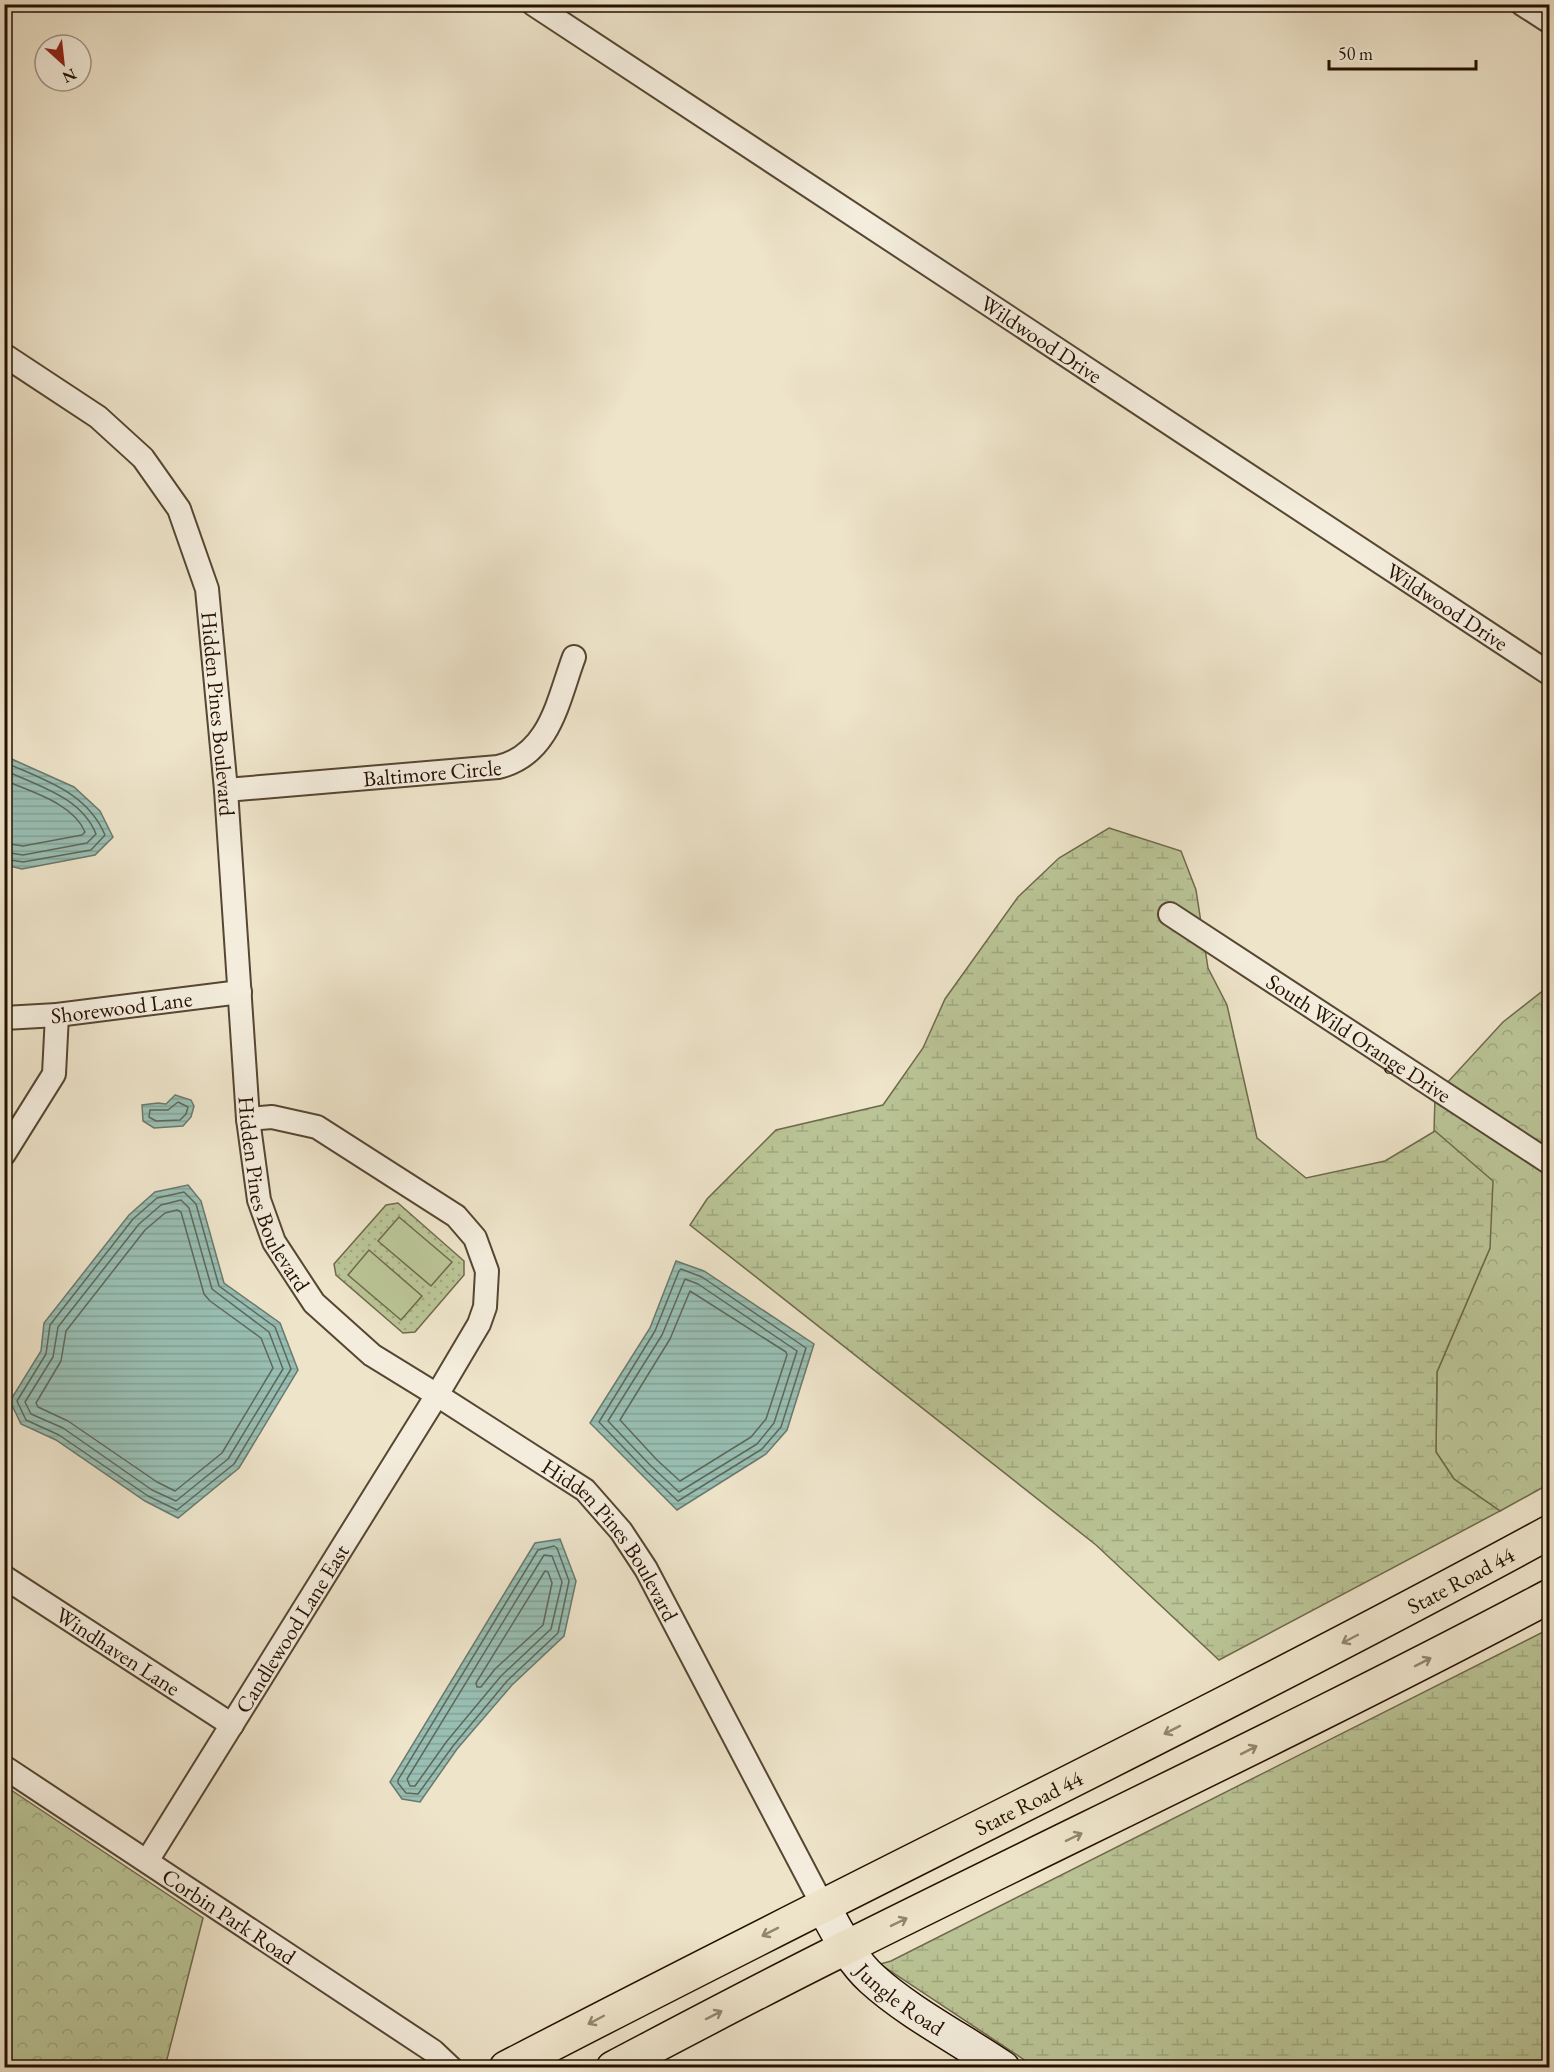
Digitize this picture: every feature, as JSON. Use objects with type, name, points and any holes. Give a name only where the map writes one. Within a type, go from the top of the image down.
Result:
[{"type":"main road","name":"State Road 44","points":[[506,2067],[1266,1683],[1550,1533]]},
{"type":"main road","points":[[613,2067],[846,1947],[1147,1801],[1550,1596]]},
{"type":"street","name":"Wildwood Drive","points":[[533,4],[1550,674]]},
{"type":"street","points":[[1521,4],[1550,22]]},
{"type":"street","name":"Hidden Pines Boulevard","points":[[4,355],[98,417],[143,458],[179,509],[207,589],[226,790],[248,1119],[259,1200],[274,1242],[314,1303],[372,1355],[585,1490],[621,1531],[646,1569],[823,1906]]},
{"type":"street","name":"Baltimore Circle","points":[[226,790],[498,767],[514,763],[537,745],[545,733],[574,657]]},
{"type":"street","name":"South Wild Orange Drive","points":[[1170,914],[1550,1163]]},
{"type":"street","name":"Shorewood Lane","points":[[4,1018],[57,1015],[240,992]]},
{"type":"street","points":[[4,1154],[54,1074],[57,1015]]},
{"type":"street","name":"Candlewood Lane East","points":[[147,1861],[437,1395],[479,1324],[485,1307],[487,1271],[475,1238],[456,1216],[316,1127],[272,1117],[248,1119]]},
{"type":"street","name":"Windhaven Lane","points":[[4,1577],[232,1725]]},
{"type":"street","points":[[1502,1621],[1550,1591]]},
{"type":"street","name":"Corbin Park Road","points":[[4,1767],[433,2051],[451,2067]]},
{"type":"street","name":"Jungle Road","points":[[823,1906],[846,1947],[871,1977],[897,1999],[1004,2067]]},
{"type":"green space","points":[[1109,828],[1181,851],[1196,890],[1208,968],[1227,1005],[1257,1138],[1306,1178],[1385,1161],[1435,1131],[1493,1181],[1490,1248],[1437,1372],[1436,1452],[1454,1479],[1500,1511],[1219,1660],[1096,1545],[690,1225],[707,1199],[776,1130],[883,1105],[923,1048],[945,999],[1018,897],[1059,858]]},
{"type":"green space","points":[[1549,986],[1549,1484],[1500,1511],[1454,1479],[1436,1452],[1437,1372],[1490,1248],[1434,1132],[1435,1096],[1503,1022]]},
{"type":"green space","points":[[398,1203],[464,1261],[464,1275],[415,1332],[403,1333],[336,1275],[334,1264],[386,1205]]},
{"type":"green space","points":[[399,1217],[452,1262],[431,1286],[378,1241]]},
{"type":"green space","points":[[369,1250],[422,1296],[401,1320],[348,1275]]},
{"type":"green space","points":[[1549,1629],[1549,2067],[1035,2067],[880,1964],[891,1961]]},
{"type":"green space","points":[[5,1786],[203,1918],[165,2067],[5,2067]]},
{"type":"water","points":[[5,756],[74,787],[100,811],[113,837],[95,855],[22,869],[5,865]]},
{"type":"water","points":[[175,1095],[191,1100],[194,1106],[191,1117],[183,1126],[154,1128],[143,1121],[142,1105],[166,1104]]},
{"type":"water","points":[[188,1185],[201,1201],[224,1283],[280,1323],[298,1370],[239,1468],[178,1518],[145,1501],[56,1440],[21,1424],[10,1401],[41,1351],[44,1323],[129,1215],[155,1192]]},
{"type":"water","points":[[676,1261],[704,1271],[814,1344],[787,1430],[766,1454],[677,1510],[590,1423],[650,1328]]},
{"type":"water","points":[[560,1539],[576,1581],[564,1636],[512,1685],[457,1749],[420,1802],[402,1799],[390,1782],[535,1543]]}]
